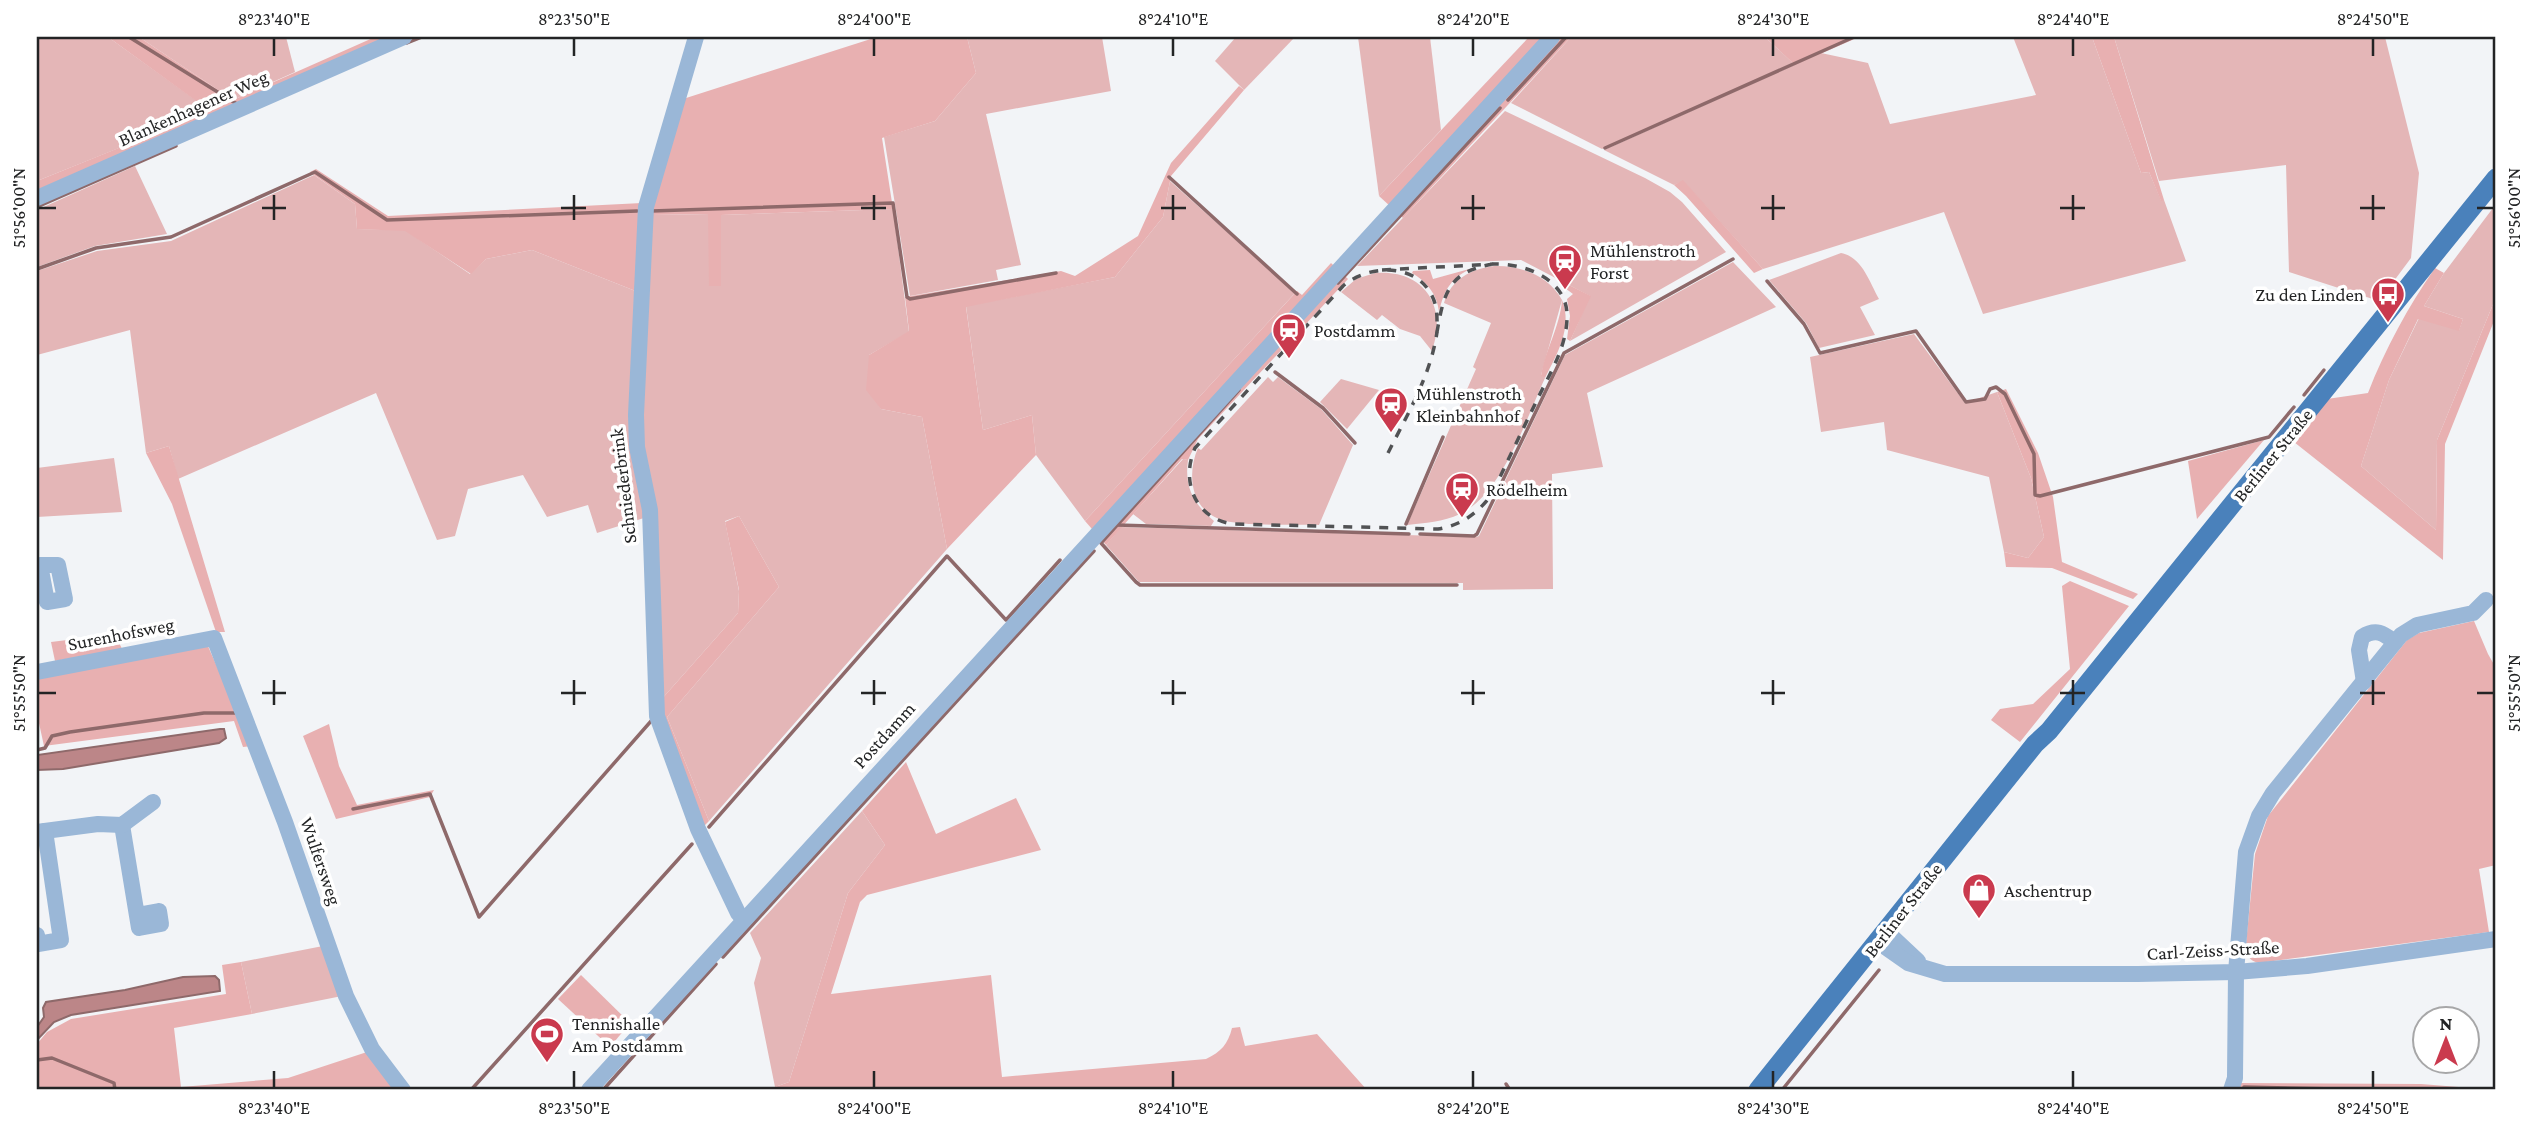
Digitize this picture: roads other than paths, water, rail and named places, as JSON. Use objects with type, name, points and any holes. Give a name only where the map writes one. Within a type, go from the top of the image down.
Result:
[{"type":"main road","name":"Berliner Straße","points":[[1770,1090],[2035,744],[2049,731],[2496,178]]},
{"type":"main road","name":"Berliner Straße","points":[[1758,1090],[1886,939]]},
{"type":"street","name":"Blankenhagener Weg","points":[[37,198],[404,37]]},
{"type":"street","name":"Schniederbrink","points":[[696,37],[646,207],[636,415],[637,447],[650,510],[657,716],[698,829],[737,913],[744,920]]},
{"type":"street","name":"Postdamm","points":[[589,1090],[1552,37]]},
{"type":"street","points":[[2231,1090],[2235,1078],[2236,972],[2246,852],[2259,816],[2273,793],[2400,635],[2417,625],[2473,613],[2486,600]]},
{"type":"street","points":[[2364,682],[2360,650],[2362,637],[2370,632],[2382,632],[2395,642]]},
{"type":"street","name":"Surenhofsweg","points":[[37,672],[214,638]]},
{"type":"street","name":"Wulfersweg","points":[[214,638],[276,798],[346,996],[372,1049],[403,1090]]},
{"type":"street","points":[[37,934],[59,929],[58,909],[41,831],[98,824],[122,825],[153,802]]},
{"type":"street","points":[[122,825],[137,915]]},
{"type":"street","name":"Carl-Zeiss-Straße","points":[[1886,939],[1931,971],[1945,974],[2147,974],[2236,972],[2308,966],[2496,939]]},
{"type":"waterway","points":[[129,37],[237,104]]},
{"type":"waterway","points":[[407,43],[422,37]]},
{"type":"waterway","points":[[1508,100],[1566,37]]},
{"type":"waterway","points":[[1605,148],[1854,37]]},
{"type":"waterway","points":[[1338,283],[1500,108]]},
{"type":"waterway","points":[[37,207],[176,146]]},
{"type":"waterway","points":[[37,269],[96,248],[171,237],[315,172],[387,220],[637,211]]},
{"type":"waterway","points":[[1169,177],[1297,294]]},
{"type":"waterway","points":[[652,211],[893,203],[907,297],[910,299],[1056,273]]},
{"type":"waterway","points":[[1420,534],[1477,534],[1564,353],[1733,259]]},
{"type":"waterway","points":[[1767,281],[1804,324],[1820,353],[1916,331],[1966,402],[1985,399],[1990,389],[1996,387],[2005,394],[2034,454],[2035,495],[2040,496],[2269,437],[2294,407]]},
{"type":"waterway","points":[[2304,395],[2324,370]]},
{"type":"waterway","points":[[1275,372],[1323,408],[1355,443]]},
{"type":"waterway","points":[[1239,390],[1101,543],[1136,582],[1140,585],[1457,585]]},
{"type":"waterway","points":[[1406,524],[1443,437]]},
{"type":"waterway","points":[[1117,525],[1409,534]]},
{"type":"waterway","points":[[723,957],[1094,551]]},
{"type":"waterway","points":[[709,827],[947,556],[1006,620],[1060,560]]},
{"type":"waterway","points":[[37,750],[45,748],[52,736],[70,732],[204,713],[236,713]]},
{"type":"waterway","points":[[353,809],[430,794],[479,917],[652,720]]},
{"type":"waterway","points":[[471,1090],[692,844]]},
{"type":"waterway","points":[[603,1090],[716,964]]},
{"type":"waterway","points":[[1782,1090],[1879,970]]},
{"type":"waterway","points":[[37,1060],[52,1058],[114,1083],[115,1090]]},
{"type":"waterway","points":[[1506,1084],[1510,1090]]},
{"type":"waterway","points":[[2244,1087],[2387,1090]]},
{"type":"railway","points":[[1382,270],[1494,264],[1518,266],[1551,283],[1565,302],[1567,325],[1561,348],[1492,494],[1469,517],[1455,525],[1438,529],[1234,524],[1210,515],[1201,507],[1191,486],[1189,474],[1195,448],[1343,286],[1364,274],[1377,271],[1390,270],[1413,276],[1431,294],[1437,313],[1437,332],[1446,295],[1451,286],[1467,272],[1494,264]]},
{"type":"railway","points":[[1388,453],[1424,379],[1437,332]]},
{"type":"place","name":"Mühlenstroth Forst","points":[[1565,291]]},
{"type":"place","name":"Zu den Linden","points":[[2388,324]]},
{"type":"place","name":"Postdamm","points":[[1289,360]]},
{"type":"place","name":"Mühlenstroth Kleinbahnhof","points":[[1391,434]]},
{"type":"place","name":"Rödelheim","points":[[1462,519]]},
{"type":"place","name":"Aschentrup","points":[[1979,920]]},
{"type":"place","name":"Tennishalle Am Postdamm","points":[[547,1064]]}]
